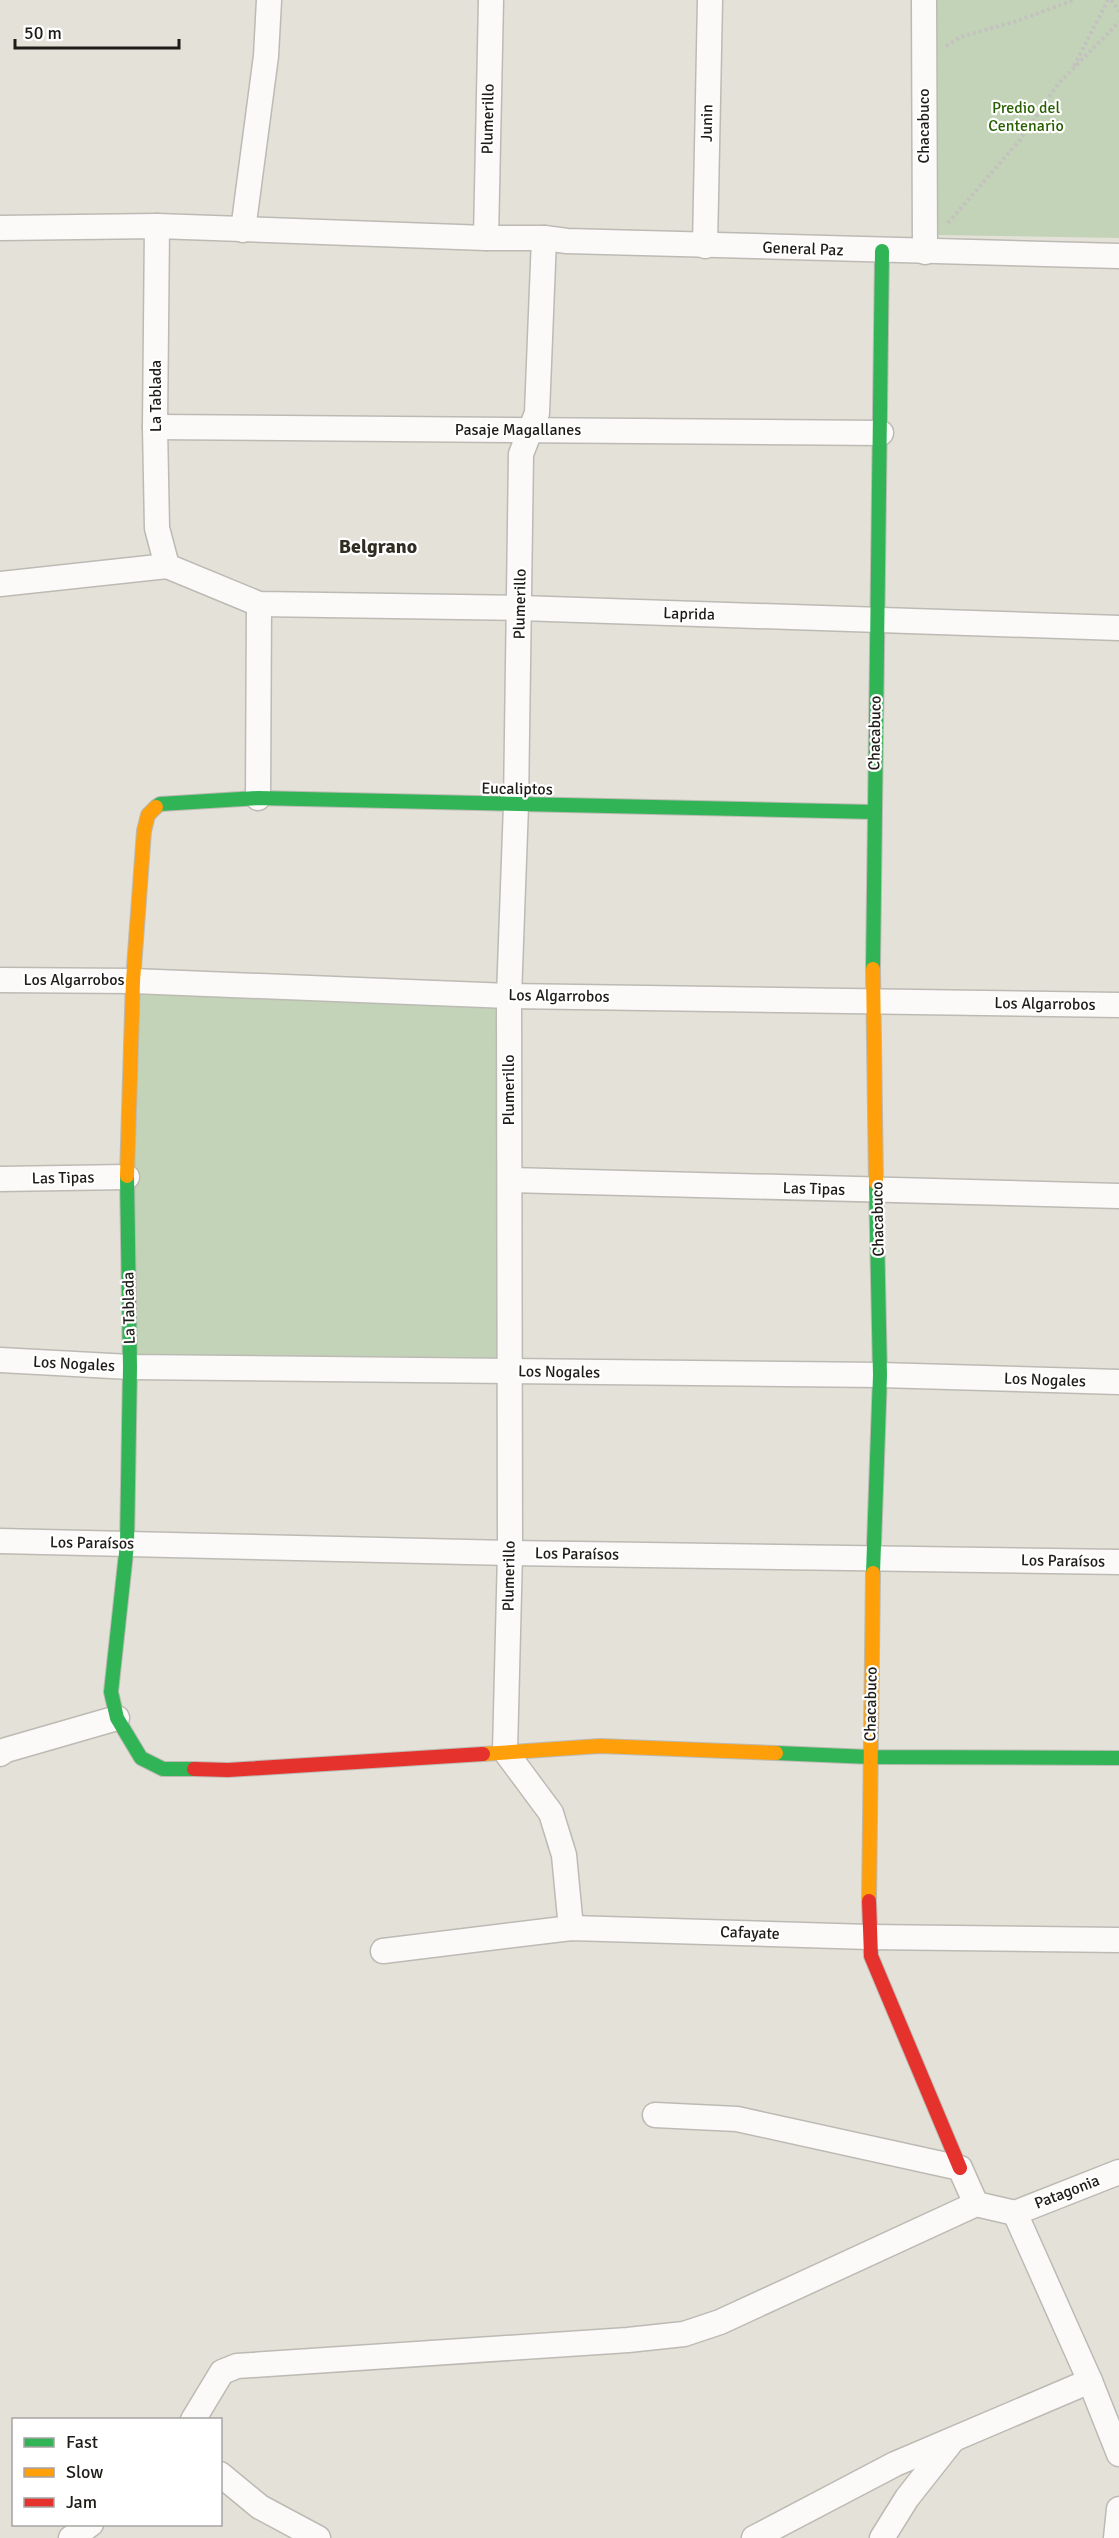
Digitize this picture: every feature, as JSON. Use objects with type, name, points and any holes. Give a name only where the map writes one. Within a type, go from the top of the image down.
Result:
[{"type":"street","points":[[243,230],[266,56],[269,0]]},
{"type":"street","name":"Plumerillo","points":[[486,238],[490,0]]},
{"type":"street","name":"Junin","points":[[705,246],[710,0]]},
{"type":"street","name":"Chacabuco","points":[[924,0],[925,252]]},
{"type":"street","name":"General Paz","points":[[0,228],[157,226],[544,238],[567,241],[705,246],[1119,256]]},
{"type":"street","name":"La Tablada","points":[[157,226],[155,427],[158,528],[166,566]]},
{"type":"street","name":"Plumerillo","points":[[505,1751],[510,1553],[511,1371],[509,996],[516,805],[521,454],[537,412],[544,238]]},
{"type":"street","name":"Chacabuco","points":[[882,251],[873,1000],[880,1375],[873,1557],[869,1937],[871,1956],[960,2168]]},
{"type":"street","name":"Pasaje Magallanes","points":[[155,427],[881,433]]},
{"type":"street","points":[[0,584],[166,566],[259,604],[258,798]]},
{"type":"street","name":"Laprida","points":[[259,604],[520,608],[1119,628]]},
{"type":"street","name":"Eucaliptos","points":[[160,804],[258,798],[874,812]]},
{"type":"street","name":"La Tablada","points":[[160,804],[146,817],[144,824],[133,981],[127,1177],[130,1367],[126,1544],[111,1692],[117,1718],[141,1758],[163,1769],[228,1770],[600,1746],[870,1757],[1119,1758]]},
{"type":"street","name":"Los Algarrobos","points":[[0,980],[133,981],[509,996],[1119,1005]]},
{"type":"street","name":"Las Tipas","points":[[0,1179],[127,1177]]},
{"type":"street","name":"Las Tipas","points":[[510,1180],[1119,1196]]},
{"type":"street","name":"Los Nogales","points":[[0,1360],[130,1367],[880,1375],[1119,1382]]},
{"type":"street","name":"Los Paraísos","points":[[0,1541],[510,1553],[1119,1562]]},
{"type":"street","points":[[0,1754],[6,1750],[117,1718]]},
{"type":"street","points":[[505,1751],[551,1813],[564,1856],[571,1928]]},
{"type":"street","name":"Cafayate","points":[[383,1951],[571,1928],[869,1937],[1119,1940]]},
{"type":"street","points":[[655,2115],[737,2119],[960,2168],[976,2204]]},
{"type":"street","name":"Patagonia","points":[[1016,2212],[1119,2172]]},
{"type":"street","points":[[194,2418],[222,2372],[237,2366],[628,2340],[684,2334],[720,2322],[976,2204],[1016,2212],[1119,2454]]},
{"type":"street","points":[[754,2538],[895,2464],[1090,2382]]},
{"type":"street","points":[[882,2538],[907,2498],[953,2439]]},
{"type":"street","points":[[222,2476],[260,2507],[318,2538]]},
{"type":"street","points":[[1116,2538],[1119,2509]]},
{"type":"street","points":[[71,2538],[88,2526]]},
{"type":"path","points":[[924,62],[960,37],[1017,21],[1074,0]]},
{"type":"path","points":[[1072,70],[1110,0],[1119,11]]},
{"type":"path","points":[[925,252],[1020,140],[1058,84],[1119,22]]},
{"type":"green space","name":"Predio del Centenario","points":[[934,0],[1119,0],[1119,238],[933,235]]},
{"type":"green space","points":[[133,981],[509,996],[511,1371],[130,1367]]},
{"type":"traffic: fast","points":[[873,969],[882,251]]},
{"type":"traffic: fast","points":[[156,807],[160,804],[258,798],[874,812]]},
{"type":"traffic: fast","points":[[127,1176],[130,1367],[127,1544],[111,1692],[117,1718],[141,1758],[163,1769],[194,1769]]},
{"type":"traffic: fast","points":[[873,1573],[880,1375],[876,1183]]},
{"type":"traffic: fast","points":[[776,1753],[870,1757],[1119,1758]]},
{"type":"traffic: slow","points":[[127,1176],[133,981],[144,831],[148,815],[156,807]]},
{"type":"traffic: slow","points":[[873,969],[876,1183]]},
{"type":"traffic: slow","points":[[869,1901],[873,1573]]},
{"type":"traffic: slow","points":[[483,1754],[600,1746],[776,1753]]},
{"type":"traffic: jam","points":[[194,1769],[228,1770],[483,1754]]},
{"type":"traffic: jam","points":[[869,1901],[871,1956],[960,2168]]},
{"type":"district","name":"Belgrano","points":[[378,546]]}]
